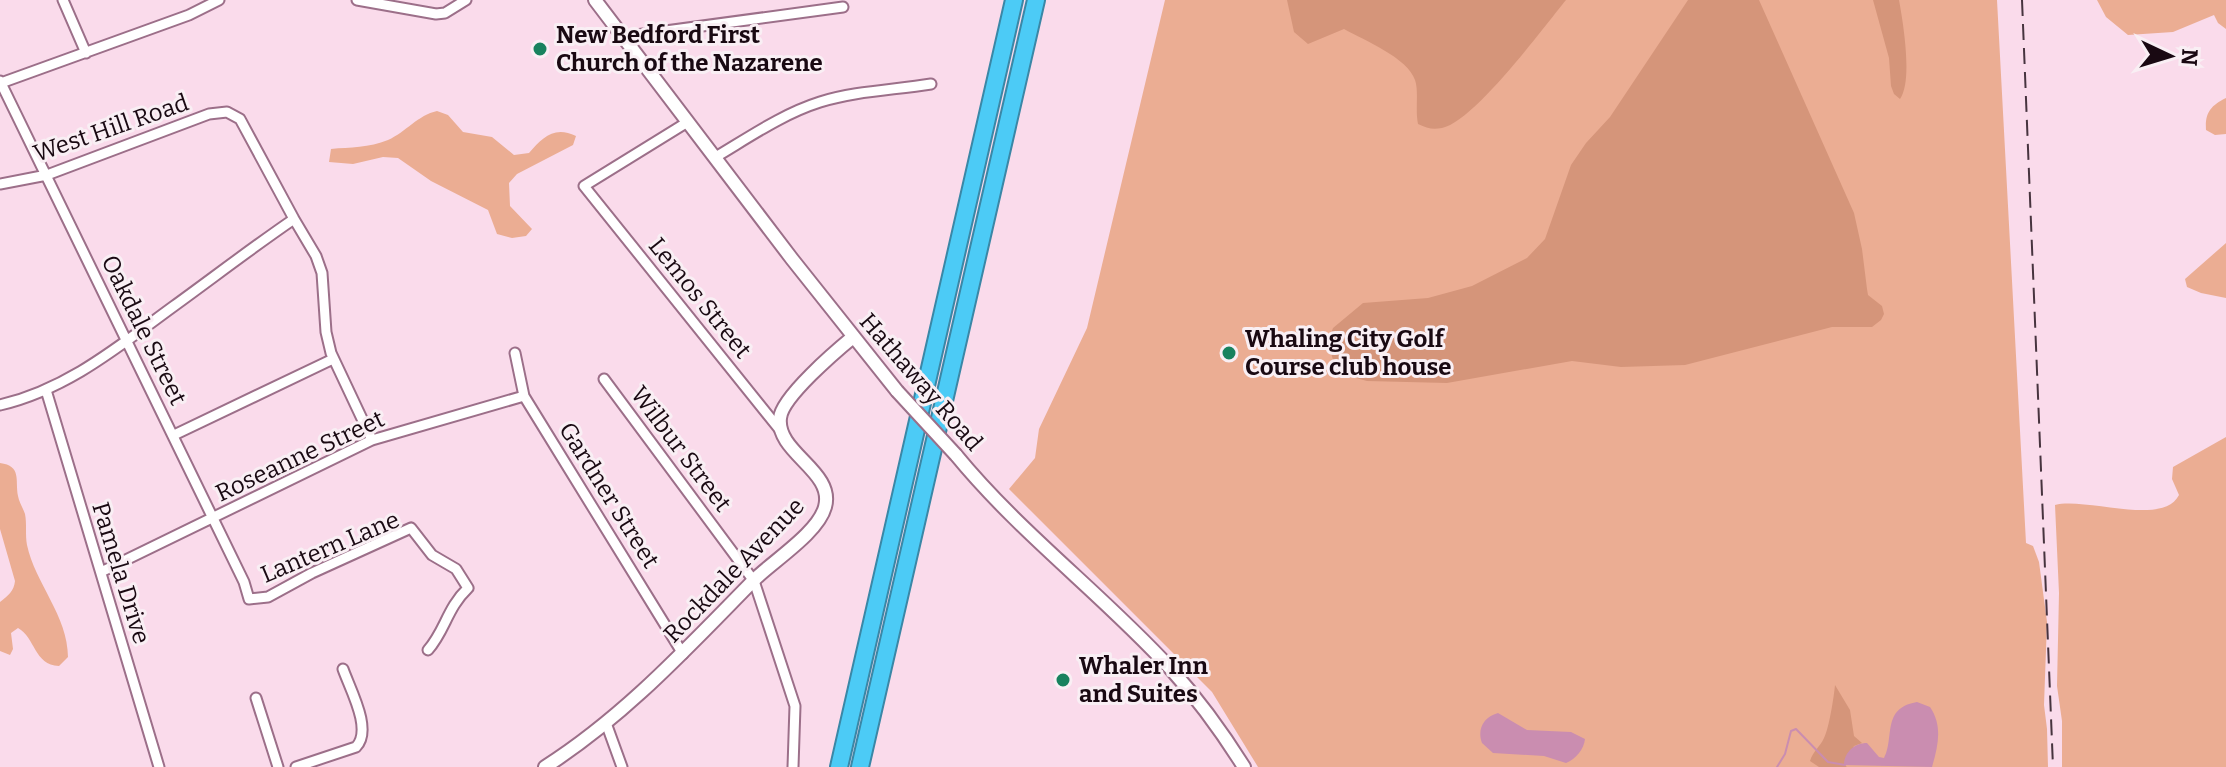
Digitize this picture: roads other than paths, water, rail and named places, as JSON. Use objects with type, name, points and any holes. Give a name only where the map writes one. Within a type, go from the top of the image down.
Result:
[{"type":"highway","points":[[839,767],[1014,0]]},
{"type":"highway","points":[[860,767],[1036,0]]},
{"type":"highway","points":[[867,767],[873,715]]},
{"type":"main road","name":"Hathaway Road","points":[[595,0],[686,123],[897,391],[994,498],[1172,671],[1204,709],[1244,767]]},
{"type":"main road","points":[[785,436],[780,418],[787,403],[853,337]]},
{"type":"main road","name":"Rockdale Avenue","points":[[545,767],[606,723],[683,654],[818,521],[826,505],[823,485],[785,436]]},
{"type":"street","points":[[63,0],[86,53]]},
{"type":"street","points":[[1,82],[189,15],[219,0]]},
{"type":"street","points":[[357,0],[436,14],[445,13],[466,0]]},
{"type":"street","points":[[621,37],[843,7]]},
{"type":"street","name":"Oakdale Street","points":[[1,82],[174,435],[244,582],[249,599]]},
{"type":"street","points":[[714,158],[786,116],[813,105],[843,96],[931,84]]},
{"type":"street","name":"West Hill Road","points":[[0,184],[47,175],[209,114],[227,112],[234,114],[247,129],[294,219]]},
{"type":"street","name":"Lemos Street","points":[[686,123],[584,186],[785,436]]},
{"type":"street","points":[[0,405],[46,390],[127,343],[294,219],[321,266],[326,332],[333,359],[372,440]]},
{"type":"street","name":"Gardner Street","points":[[515,353],[524,396],[683,654]]},
{"type":"street","points":[[174,435],[333,359]]},
{"type":"street","name":"Wilbur Street","points":[[604,379],[754,581],[795,706],[793,767]]},
{"type":"street","name":"Pamela Drive","points":[[46,390],[159,767]]},
{"type":"street","name":"Roseanne Street","points":[[101,572],[372,440],[524,396]]},
{"type":"street","name":"Lantern Lane","points":[[249,599],[268,597],[312,573],[411,528],[432,555],[453,565],[468,588],[449,610],[436,641],[428,650]]},
{"type":"street","points":[[296,767],[360,744],[363,725],[343,669]]},
{"type":"street","points":[[256,698],[278,767]]},
{"type":"street","points":[[606,723],[622,767]]},
{"type":"waterway","points":[[1777,767],[1785,754],[1791,731],[1796,729],[1828,762],[1845,765]]},
{"type":"railway","points":[[2022,0],[2053,767]]},
{"type":"place","name":"New Bedford First Church of the Nazarene","points":[[540,49]]},
{"type":"place","name":"Whaling City Golf Course club house","points":[[1229,353]]},
{"type":"place","name":"Whaler Inn and Suites","points":[[1063,680]]}]
